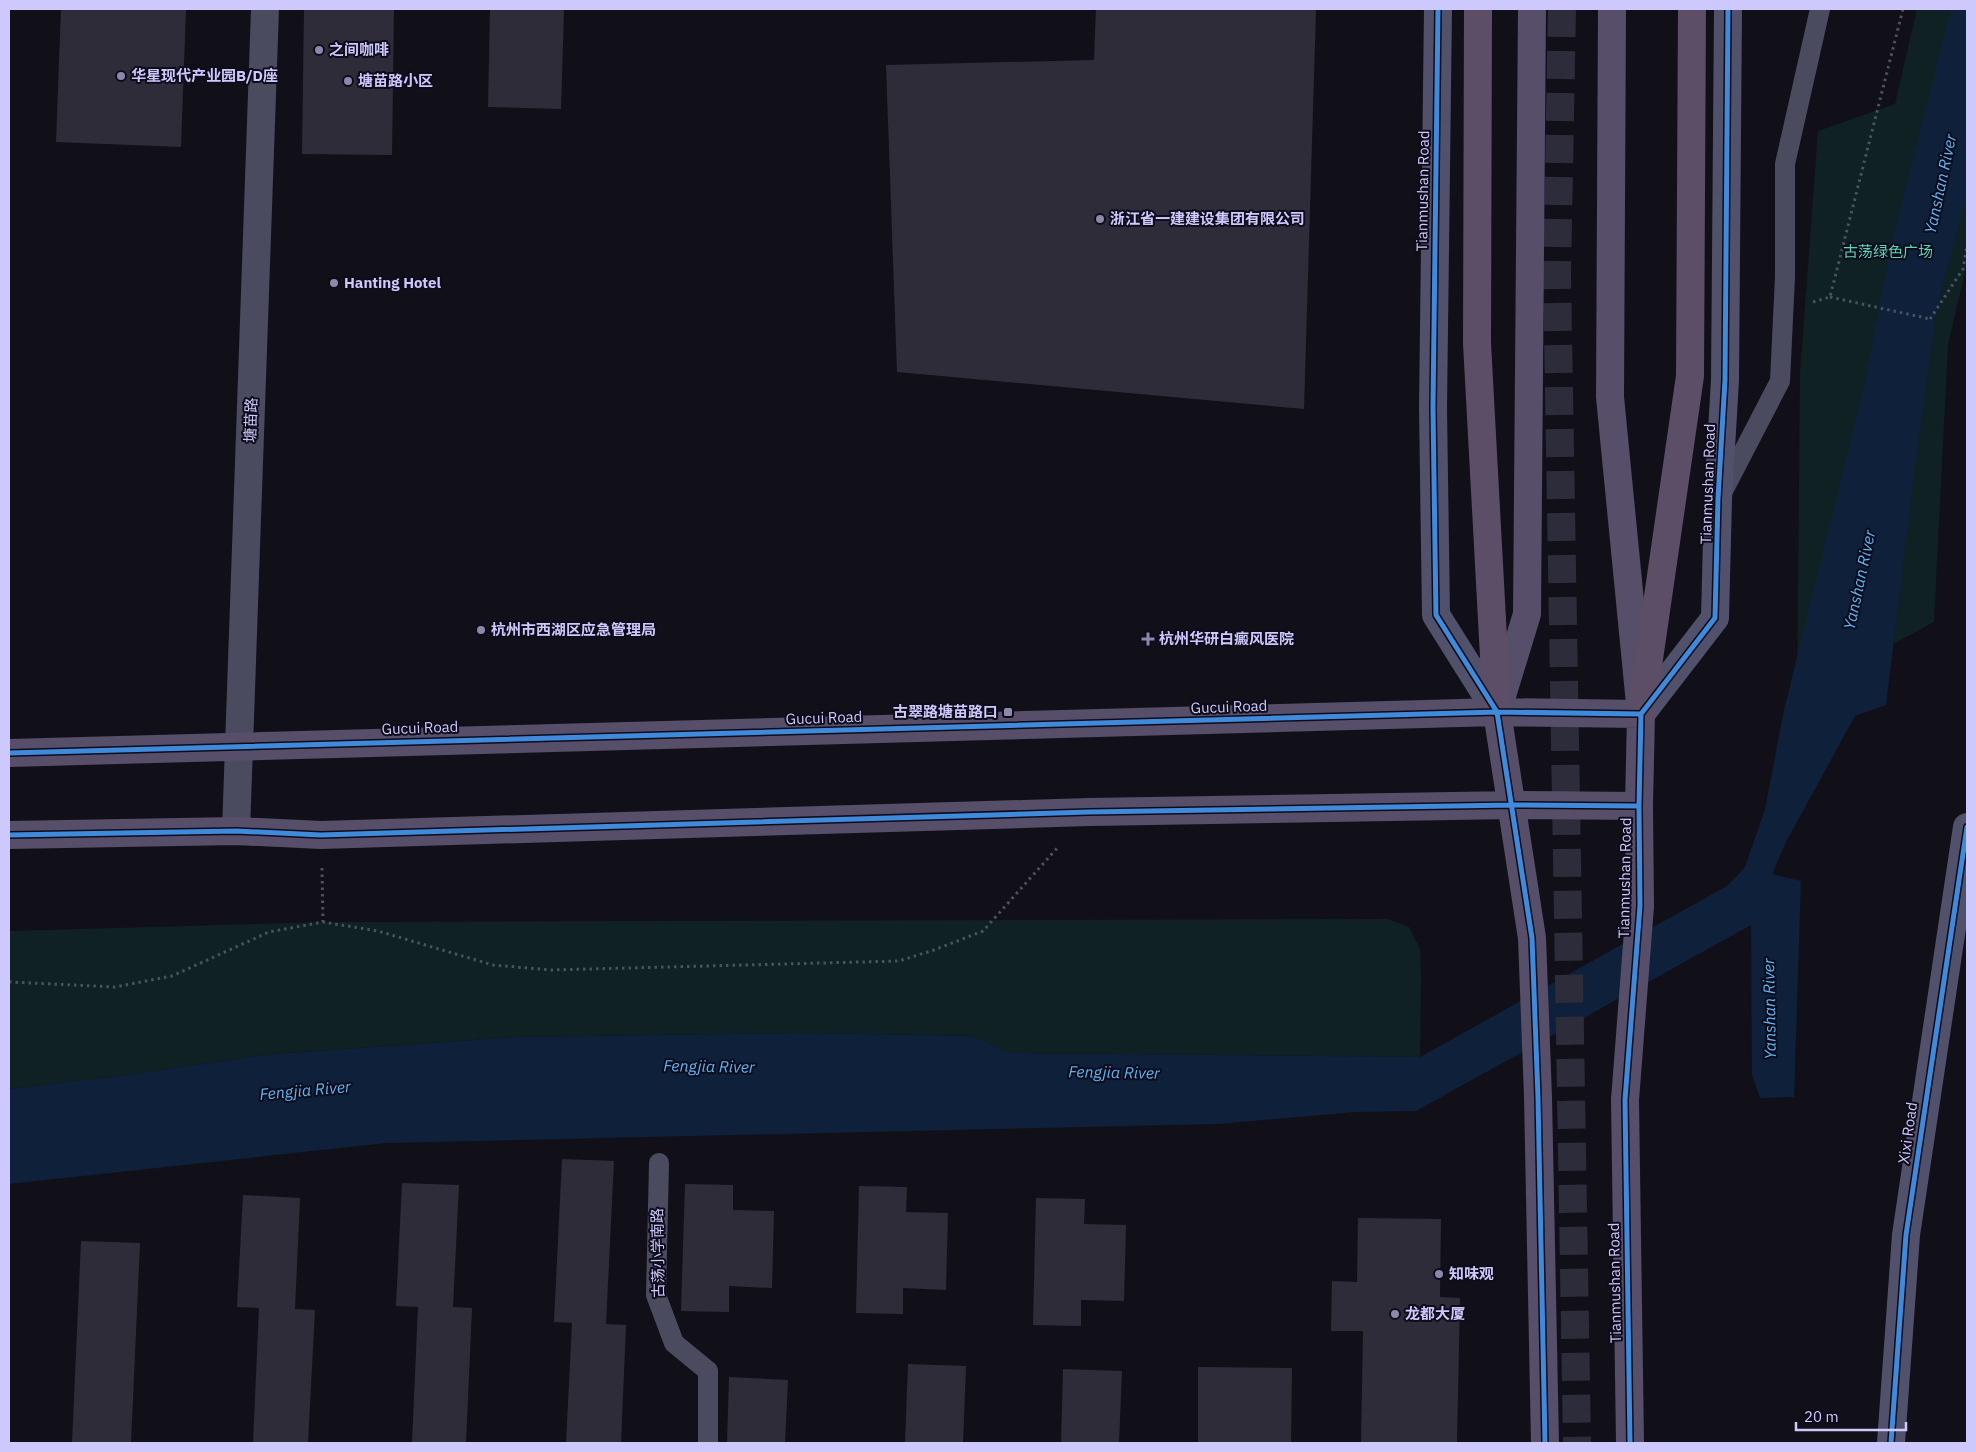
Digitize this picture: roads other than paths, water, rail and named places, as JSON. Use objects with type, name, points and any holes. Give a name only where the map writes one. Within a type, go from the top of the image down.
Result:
[{"type":"highway","points":[[1478,9],[1477,343],[1498,712]]},
{"type":"highway","points":[[1641,714],[1690,376],[1692,9]]},
{"type":"main road","name":"Tianmushan Road","points":[[1438,9],[1433,408],[1436,616],[1498,712],[1532,938],[1538,1097],[1544,1443]]},
{"type":"main road","name":"Tianmushan Road","points":[[1498,712],[1527,614],[1532,9]]},
{"type":"main road","name":"Tianmushan Road","points":[[1612,9],[1610,397],[1641,714],[1639,806],[1640,906],[1625,1100],[1630,1443]]},
{"type":"main road","name":"Tianmushan Road","points":[[1641,714],[1716,618],[1718,499],[1725,380],[1728,9]]},
{"type":"main road","name":"Gucui Road","points":[[9,753],[1498,712],[1641,714]]},
{"type":"main road","points":[[9,835],[236,831],[321,835],[1089,812],[1513,805],[1639,806]]},
{"type":"main road","name":"Xixi Road","points":[[1891,1443],[1906,1235],[1967,827]]},
{"type":"street","name":"塘苗路","points":[[236,831],[266,9]]},
{"type":"lane","points":[[1718,499],[1780,382],[1785,164],[1821,10]]},
{"type":"lane","name":"古荡小学南路","points":[[659,1164],[656,1296],[674,1344],[708,1371],[708,1443]]},
{"type":"water","points":[[1951,9],[1967,9],[1967,192],[1937,308],[1915,467],[1886,705],[1855,716],[1786,842],[1772,874],[1801,881],[1794,1097],[1760,1098],[1752,1075],[1751,925],[1416,1111],[1356,1112],[1217,1124],[386,1143],[9,1184],[9,1089],[134,1074],[272,1054],[516,1037],[807,1033],[972,1036],[1010,1053],[1420,1057],[1727,886],[1745,867],[1765,809],[1784,710],[1863,390],[1890,250]]},
{"type":"tunnel","points":[[1562,9],[1557,275],[1577,1443]]},
{"type":"place","name":"之间咖啡","points":[[319,50]]},
{"type":"place","name":"华星现代产业园B/D座","points":[[121,76]]},
{"type":"place","name":"塘苗路小区","points":[[348,81]]},
{"type":"place","name":"浙江省一建建设集团有限公司","points":[[1100,219]]},
{"type":"place","name":"Hanting Hotel","points":[[334,283]]},
{"type":"place","name":"杭州市西湖区应急管理局","points":[[481,630]]},
{"type":"place","name":"杭州华研白癜风医院","points":[[1148,639]]},
{"type":"place","name":"古翠路塘苗路口","points":[[1008,712]]},
{"type":"place","name":"知味观","points":[[1439,1274]]},
{"type":"place","name":"龙都大厦","points":[[1395,1314]]},
{"type":"water label","name":"Yanshan River","points":[[1940,184]]},
{"type":"water label","name":"Yanshan River","points":[[1859,580]]},
{"type":"water label","name":"Yanshan River","points":[[1769,1009]]},
{"type":"water label","name":"Fengjia River","points":[[709,1066]]},
{"type":"water label","name":"Fengjia River","points":[[1114,1072]]},
{"type":"water label","name":"Fengjia River","points":[[305,1090]]},
{"type":"park label","name":"古荡绿色广场","points":[[1888,252]]}]
